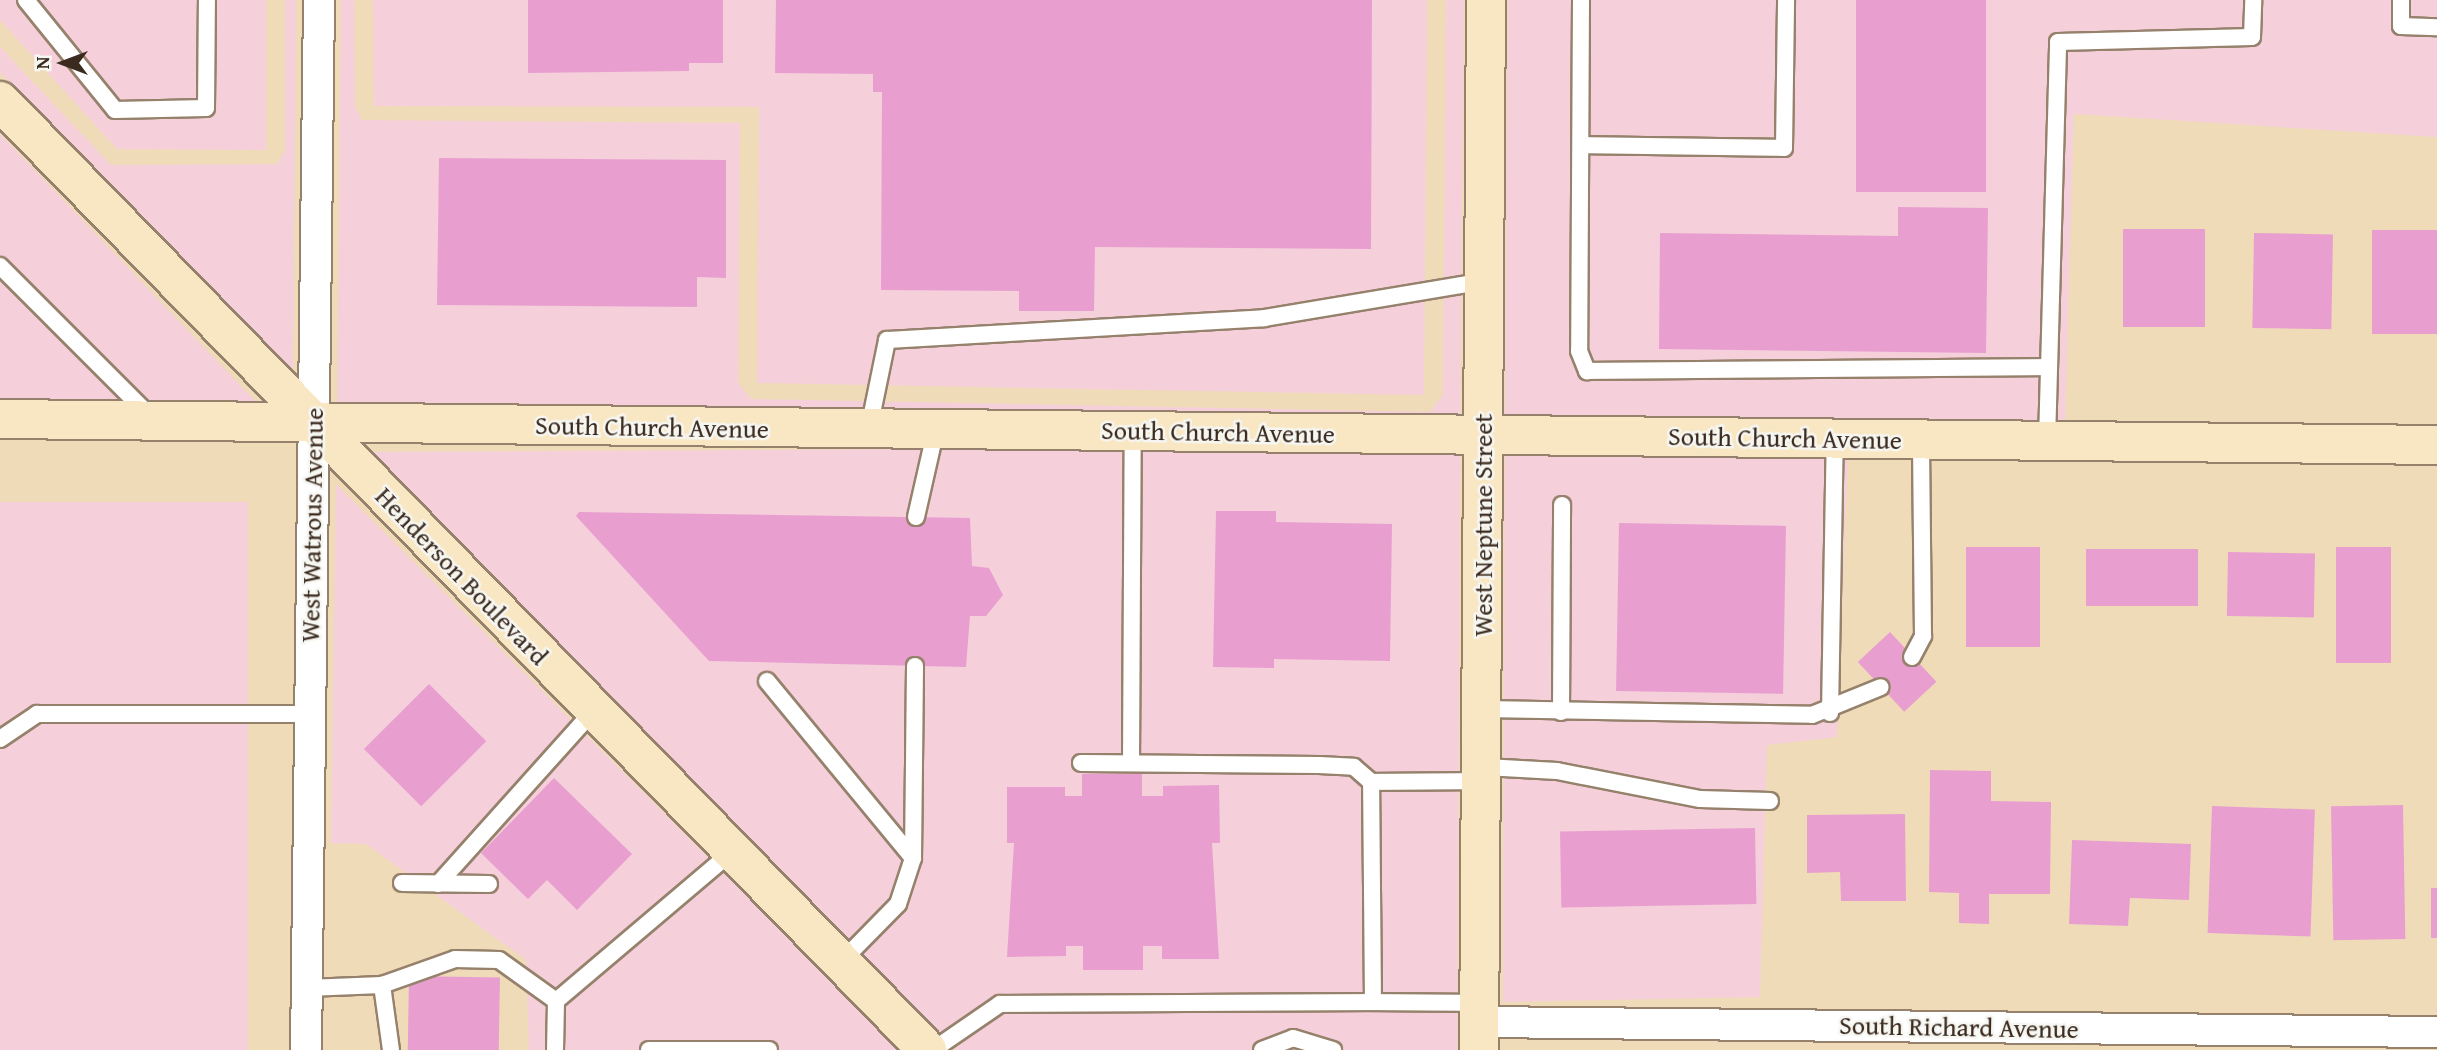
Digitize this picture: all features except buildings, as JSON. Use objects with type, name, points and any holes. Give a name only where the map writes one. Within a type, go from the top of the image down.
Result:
[{"type":"street","name":"West Watrous Avenue","points":[[306,1050],[318,0]]},
{"type":"street","name":"West Neptune Street","points":[[1480,1025],[1485,774],[1483,435],[1486,0]]},
{"type":"street","name":"Henderson Boulevard","points":[[0,101],[593,711],[842,961],[917,1047]]},
{"type":"street","name":"South Church Avenue","points":[[0,419],[2437,445]]},
{"type":"street","name":"South Richard Avenue","points":[[1480,1025],[2437,1032]]},
{"type":"lane","points":[[26,0],[115,110],[206,108],[207,0]]},
{"type":"lane","points":[[1581,0],[1579,351],[1587,371],[2049,367]]},
{"type":"lane","points":[[1581,145],[1784,148],[1786,0]]},
{"type":"lane","points":[[2047,441],[2058,42],[2252,37],[2253,0]]},
{"type":"lane","points":[[2401,0],[2401,26],[2437,26]]},
{"type":"lane","points":[[0,266],[154,420]]},
{"type":"lane","points":[[869,429],[887,340],[1264,318],[1484,281]]},
{"type":"lane","points":[[916,517],[936,429]]},
{"type":"lane","points":[[1131,764],[1133,431]]},
{"type":"lane","points":[[1830,713],[1835,439]]},
{"type":"lane","points":[[1912,657],[1923,636],[1921,440]]},
{"type":"lane","points":[[1561,712],[1562,505]]},
{"type":"lane","points":[[842,961],[898,904],[913,858],[915,666]]},
{"type":"lane","points":[[766,681],[913,858]]},
{"type":"lane","points":[[1484,709],[1561,712],[1830,713],[1881,687]]},
{"type":"lane","points":[[438,884],[593,711]]},
{"type":"lane","points":[[0,739],[37,714],[310,714]]},
{"type":"lane","points":[[1081,764],[1331,765],[1353,767],[1371,782],[1557,771],[1700,799],[1770,801]]},
{"type":"lane","points":[[1371,782],[1373,1002]]},
{"type":"lane","points":[[555,1050],[556,1002],[732,852]]},
{"type":"lane","points":[[402,883],[489,884]]},
{"type":"lane","points":[[307,989],[382,985],[455,958],[499,960],[556,1002]]},
{"type":"lane","points":[[382,985],[391,1050]]},
{"type":"lane","points":[[917,1047],[1000,1004],[1373,1002],[1480,1025]]},
{"type":"lane","points":[[1262,1050],[1293,1038],[1333,1050]]},
{"type":"lane","points":[[649,1050],[769,1050]]},
{"type":"shaded area","points":[[0,0],[266,0],[266,150],[117,149],[0,20]]},
{"type":"shaded area","points":[[285,0],[296,0],[293,379],[0,72],[0,47],[111,165],[277,164],[285,150]]},
{"type":"shaded area","points":[[341,0],[354,0],[355,106],[362,120],[740,123],[738,383],[751,399],[1430,412],[1443,395],[1446,0],[1464,0],[1460,415],[936,409],[337,413]]},
{"type":"shaded area","points":[[373,0],[1427,0],[1424,395],[757,383],[759,107],[374,106]]},
{"type":"shaded area","points":[[1508,0],[2437,0],[2437,137],[2074,114],[2065,421],[1505,415]]},
{"type":"shaded area","points":[[0,134],[266,412],[0,405]]},
{"type":"shaded area","points":[[936,449],[1460,455],[1457,1050],[956,1050],[364,452]]},
{"type":"shaded area","points":[[1505,455],[1848,459],[1837,737],[1767,745],[1760,997],[1503,1002]]},
{"type":"shaded area","points":[[336,484],[897,1050],[529,1050],[526,960],[366,844],[331,843]]},
{"type":"shaded area","points":[[0,502],[248,502],[248,1050],[0,1050]]}]
